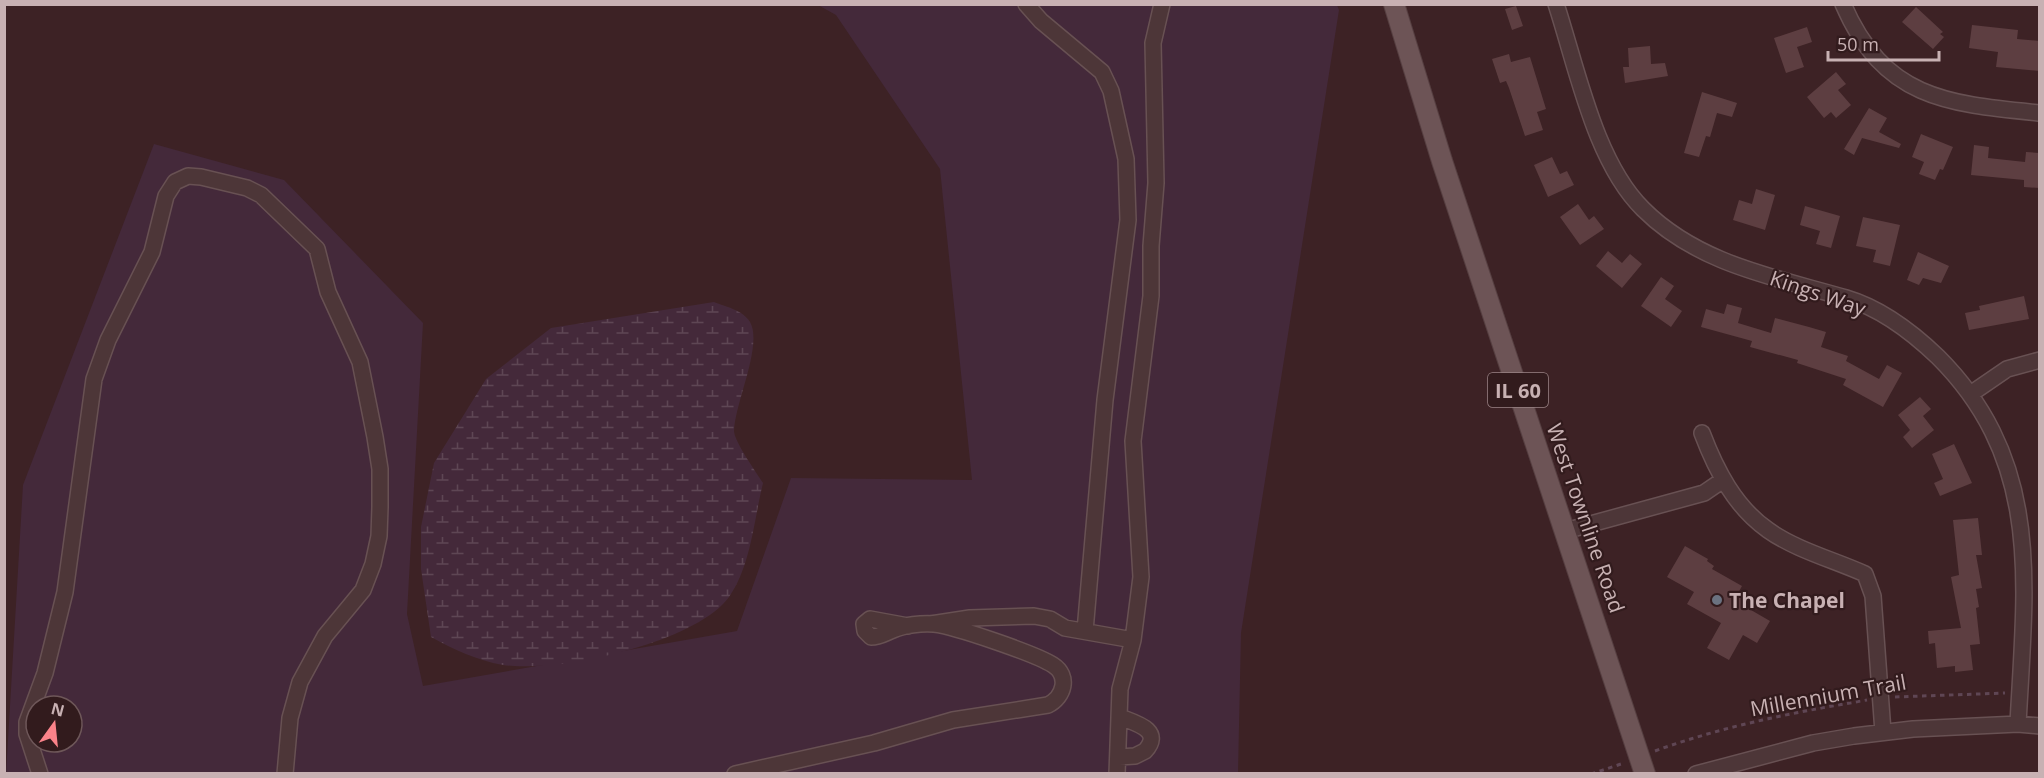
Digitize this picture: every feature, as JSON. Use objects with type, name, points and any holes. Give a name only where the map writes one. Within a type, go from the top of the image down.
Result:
[{"type":"main road","name":"West Townline Road","points":[[1394,4],[1442,161],[1646,774]]},
{"type":"street","points":[[1026,4],[1041,21],[1102,72],[1111,92],[1126,159],[1128,220],[1105,400],[1085,631]]},
{"type":"street","points":[[1117,774],[1120,689],[1133,640],[1142,577],[1132,441],[1151,296],[1151,246],[1156,171],[1153,43],[1162,4]]},
{"type":"street","name":"Kings Way","points":[[1556,4],[1601,143],[1620,181],[1642,208],[1682,242],[1711,257],[1850,300],[1896,324],[1920,340],[1972,393],[1995,431],[2017,486],[2032,572],[2018,724]]},
{"type":"street","points":[[1843,4],[1853,27],[1868,50],[1897,77],[1922,93],[1957,103],[2040,113]]},
{"type":"street","points":[[40,774],[27,734],[27,722],[45,673],[65,592],[93,379],[108,340],[152,252],[166,196],[175,182],[188,176],[247,188],[261,195],[317,249],[328,292],[360,362],[375,437],[380,470],[380,507],[379,537],[373,564],[363,590],[325,636],[300,682],[290,718],[285,774]]},
{"type":"street","points":[[1972,393],[2007,369],[2040,360]]},
{"type":"street","points":[[1702,434],[1714,466],[1723,480],[1752,515],[1769,531],[1864,574],[1873,596],[1883,732]]},
{"type":"street","points":[[1565,531],[1704,493],[1723,480]]},
{"type":"street","points":[[908,626],[993,616],[1034,616],[1050,619],[1065,628],[1133,640]]},
{"type":"street","points":[[735,774],[874,743],[963,718],[1048,705],[1057,701],[1063,692],[1064,682],[1054,665],[982,637],[931,624]]},
{"type":"street","points":[[1119,717],[1146,726],[1151,733],[1146,752],[1135,756],[1119,757]]},
{"type":"street","points":[[1696,774],[1813,743],[1883,732],[2018,724],[2040,726]]},
{"type":"path","name":"Millennium Trail","points":[[1661,749],[1682,741],[1799,712],[1881,698],[1916,694],[2019,694]]},
{"type":"path","points":[[1591,774],[1612,767]]},
{"type":"green space","points":[[818,5],[1337,5],[1339,10],[1241,633],[1238,773],[6,774],[23,485],[154,144],[284,180],[423,323],[407,614],[423,686],[737,631],[791,478],[972,480],[940,169],[836,15]]},
{"type":"green space","points":[[714,302],[734,309],[747,318],[753,332],[751,359],[734,431],[741,449],[763,483],[747,557],[729,597],[712,613],[687,628],[657,641],[590,659],[556,664],[527,666],[493,663],[466,654],[431,637],[421,569],[421,527],[434,463],[486,379],[551,328]]},
{"type":"building","points":[[1516,6],[1523,26],[1512,30],[1505,9]]},
{"type":"building","points":[[1916,7],[1943,32],[1940,34],[1944,37],[1933,49],[1902,22]]},
{"type":"building","points":[[1972,25],[2018,30],[2017,39],[2040,41],[2040,71],[1996,67],[1998,52],[1969,48]]},
{"type":"building","points":[[1807,27],[1812,42],[1797,47],[1804,67],[1786,73],[1774,38]]},
{"type":"building","points":[[1650,46],[1651,64],[1665,63],[1668,76],[1625,83],[1623,67],[1629,67],[1628,48]]},
{"type":"building","points":[[1509,54],[1511,62],[1530,57],[1546,109],[1537,112],[1543,130],[1525,136],[1506,81],[1500,83],[1492,59]]},
{"type":"building","points":[[1836,72],[1846,84],[1838,90],[1851,105],[1836,118],[1831,112],[1824,118],[1807,97]]},
{"type":"building","points":[[1702,92],[1737,103],[1732,117],[1717,113],[1710,137],[1706,136],[1699,157],[1684,153]]},
{"type":"building","points":[[1869,108],[1887,118],[1879,132],[1901,144],[1899,148],[1862,138],[1854,155],[1844,149]]},
{"type":"building","points":[[1921,134],[1953,147],[1943,170],[1940,169],[1935,180],[1919,174],[1924,162],[1912,157]]},
{"type":"building","points":[[1974,145],[1989,147],[1988,158],[2025,162],[2026,152],[2040,153],[2040,188],[2024,187],[2024,180],[1971,175]]},
{"type":"building","points":[[1552,157],[1560,174],[1567,171],[1574,185],[1548,197],[1534,165]]},
{"type":"building","points":[[1756,189],[1775,195],[1765,230],[1733,220],[1739,200],[1752,204]]},
{"type":"building","points":[[1578,204],[1589,220],[1594,216],[1604,229],[1580,245],[1560,217]]},
{"type":"building","points":[[1805,206],[1840,216],[1831,248],[1816,244],[1820,231],[1800,225]]},
{"type":"building","points":[[1863,217],[1900,225],[1890,266],[1873,262],[1876,250],[1856,246]]},
{"type":"building","points":[[1608,251],[1622,263],[1630,254],[1642,264],[1622,288],[1596,266]]},
{"type":"building","points":[[1918,252],[1949,266],[1941,283],[1923,278],[1919,285],[1907,280]]},
{"type":"building","points":[[1661,277],[1674,286],[1665,299],[1682,311],[1671,327],[1641,306]]},
{"type":"building","points":[[2024,296],[2029,319],[1969,330],[1965,313],[1980,310],[1979,306]]},
{"type":"building","points":[[1727,304],[1742,308],[1738,323],[1771,333],[1775,318],[1826,332],[1821,347],[1848,356],[1846,361],[1879,379],[1887,365],[1902,373],[1883,407],[1843,385],[1846,379],[1797,363],[1798,360],[1750,347],[1752,341],[1701,327],[1706,309],[1724,314]]},
{"type":"building","points":[[1920,397],[1931,409],[1923,416],[1934,430],[1912,448],[1903,437],[1910,430],[1898,415]]},
{"type":"building","points":[[1954,444],[1972,483],[1940,496],[1934,483],[1943,479],[1932,454]]},
{"type":"building","points":[[1978,518],[1982,555],[1976,555],[1982,588],[1976,589],[1979,607],[1976,608],[1980,644],[1970,645],[1973,670],[1955,672],[1955,666],[1937,668],[1935,643],[1929,644],[1928,631],[1961,628],[1951,577],[1959,575],[1953,520]]},
{"type":"building","name":"The Chapel","points":[[1685,546],[1708,559],[1707,561],[1714,566],[1712,569],[1742,586],[1737,595],[1753,605],[1751,610],[1770,621],[1757,643],[1743,635],[1729,660],[1707,648],[1721,623],[1687,604],[1694,592],[1667,577]]},
{"type":"place","name":"The Chapel","points":[[1717,600]]}]
